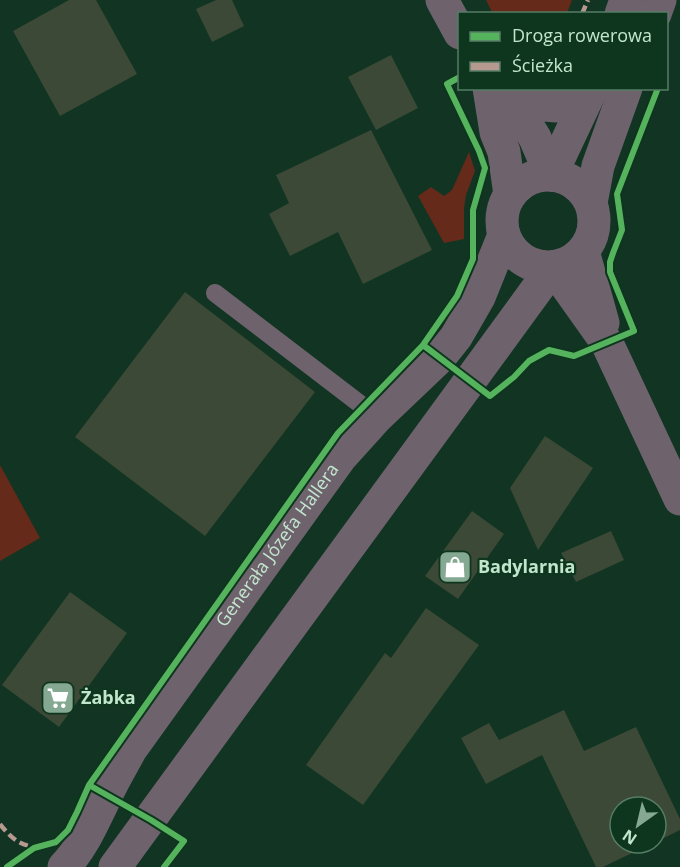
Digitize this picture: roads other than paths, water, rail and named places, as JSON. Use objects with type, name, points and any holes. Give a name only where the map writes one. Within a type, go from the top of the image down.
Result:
[{"type":"street","points":[[442,0],[458,31]]},
{"type":"street","points":[[491,90],[496,132],[504,152],[510,195]]},
{"type":"street","points":[[493,90],[522,117],[535,138],[551,175]]},
{"type":"street","points":[[496,90],[534,104],[556,106],[591,90]]},
{"type":"street","points":[[551,175],[591,90]]},
{"type":"street","points":[[591,203],[598,166],[625,90]]},
{"type":"street","points":[[551,175],[575,183],[591,203],[594,217],[593,231],[583,251],[567,263],[553,267],[538,266],[523,260],[511,249],[504,235],[502,221],[504,207],[510,195],[520,185],[532,178],[551,175]]},
{"type":"street","name":"Generała Józefa Hallera","points":[[64,867],[74,857],[88,835],[131,748],[340,458],[377,417],[440,357],[456,337],[479,297],[504,235]]},
{"type":"street","points":[[583,251],[607,342]]},
{"type":"street","points":[[553,267],[607,342],[680,499]]},
{"type":"street","points":[[115,867],[172,792],[553,267]]},
{"type":"lane","points":[[215,292],[377,417]]},
{"type":"place","name":"Badylarnia","points":[[455,567]]},
{"type":"place","name":"Żabka","points":[[58,698]]}]
